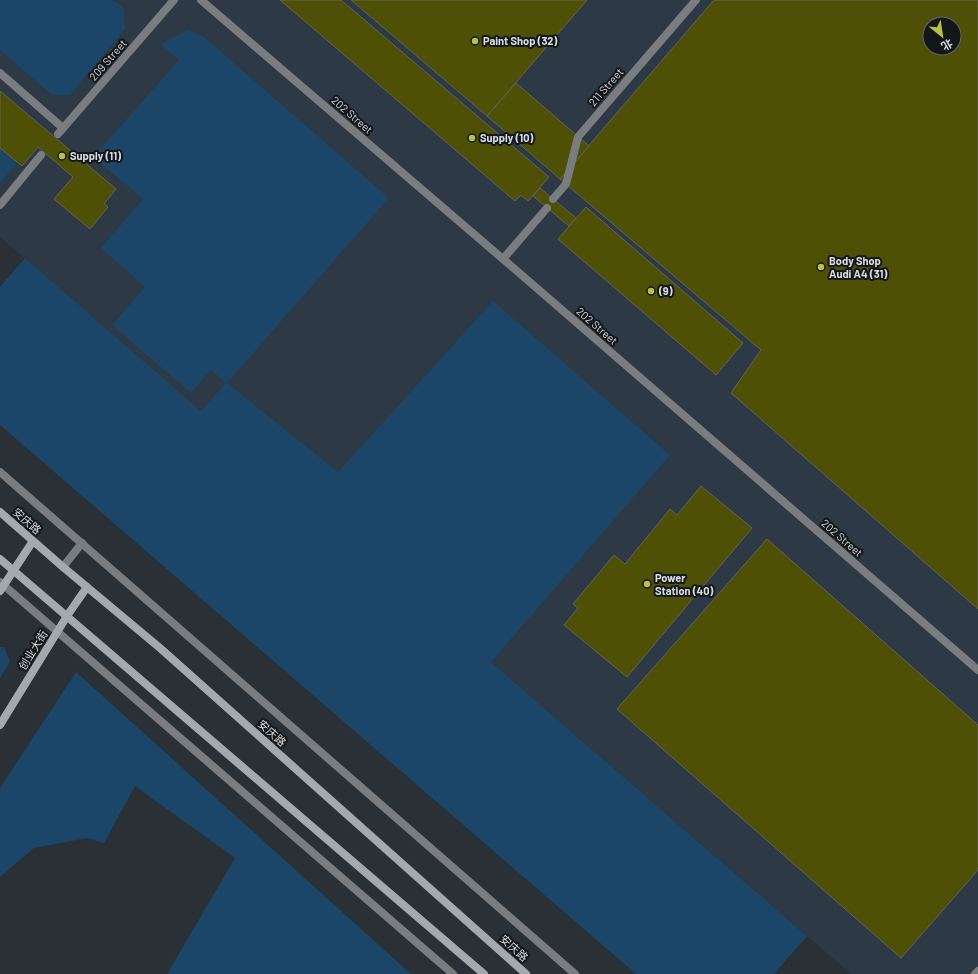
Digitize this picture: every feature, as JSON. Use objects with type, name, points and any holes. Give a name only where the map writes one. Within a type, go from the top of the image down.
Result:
[{"type":"street","name":"安庆路","points":[[0,512],[160,648],[526,974]]},
{"type":"street","points":[[1,586],[33,541]]},
{"type":"street","points":[[0,559],[484,974]]},
{"type":"street","name":"创业大街","points":[[0,725],[67,616],[87,587]]},
{"type":"lane","name":"209 Street","points":[[0,73],[61,131],[174,0]]},
{"type":"lane","name":"202 Street","points":[[201,0],[978,670]]},
{"type":"lane","name":"211 Street","points":[[553,199],[566,184],[578,137],[696,0]]},
{"type":"lane","points":[[0,205],[41,155]]},
{"type":"lane","points":[[503,260],[547,208]]},
{"type":"lane","points":[[0,472],[574,974]]},
{"type":"lane","points":[[63,567],[82,543]]},
{"type":"lane","points":[[1,586],[57,632],[454,974]]},
{"type":"lane","points":[[975,974],[978,971]]},
{"type":"shaded area","points":[[0,0],[978,0],[978,974],[851,974],[0,237]]},
{"type":"shaded area","points":[[0,0],[113,0],[123,7],[125,29],[70,95],[52,95],[0,50]]},
{"type":"shaded area","points":[[188,30],[204,37],[389,198],[227,383],[338,472],[493,301],[670,455],[491,662],[807,936],[774,974],[636,974],[0,425],[0,287],[25,258],[201,411],[226,383],[211,370],[191,393],[112,325],[145,287],[101,248],[143,199],[93,157],[179,60],[160,44]]},
{"type":"shaded area","points":[[0,148],[17,163],[0,183]]},
{"type":"shaded area","points":[[0,647],[4,647],[10,662],[0,678]]},
{"type":"shaded area","points":[[76,672],[411,974],[167,974],[235,858],[135,786],[104,843],[87,838],[34,848],[0,877],[0,788]]},
{"type":"building","name":"Supply (10)","points":[[280,0],[341,0],[549,177],[528,201],[521,195],[515,201]]},
{"type":"building","name":"Paint Shop (32)","points":[[351,0],[587,0],[487,116]]},
{"type":"building","name":"Body Shop Audi A4 (31)","points":[[714,0],[978,0],[978,609],[731,393],[761,350],[560,179]]},
{"type":"building","points":[[516,83],[589,146],[560,179],[487,116]]},
{"type":"building","name":"Supply (11)","points":[[0,91],[116,189],[104,204],[108,207],[90,229],[54,199],[73,177],[38,147],[22,166],[0,148]]},
{"type":"building","points":[[540,188],[576,218],[569,226],[533,196]]},
{"type":"building","name":"(9)","points":[[586,207],[743,343],[716,375],[558,239]]},
{"type":"building","name":"Power Station (40)","points":[[701,486],[752,528],[627,677],[564,625],[578,608],[573,604],[614,555],[625,564],[670,509],[677,515]]},
{"type":"building","points":[[767,539],[978,725],[978,870],[901,958],[617,709]]},
{"type":"place","name":"Paint Shop (32)","points":[[475,41]]},
{"type":"place","name":"Supply (10)","points":[[472,138]]},
{"type":"place","name":"Supply (11)","points":[[62,156]]},
{"type":"place","name":"Body Shop Audi A4 (31)","points":[[821,267]]},
{"type":"place","name":"(9)","points":[[651,291]]},
{"type":"place","name":"Power Station (40)","points":[[647,584]]}]
